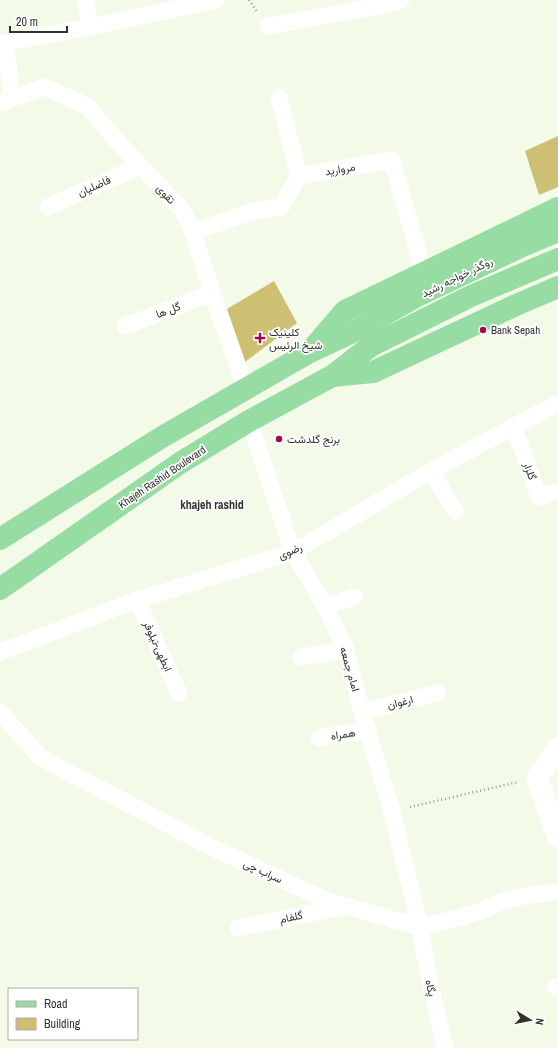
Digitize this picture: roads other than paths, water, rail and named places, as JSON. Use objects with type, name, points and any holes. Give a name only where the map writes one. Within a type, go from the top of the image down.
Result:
[{"type":"main road","points":[[0,540],[162,437],[310,352],[345,311],[558,208]]},
{"type":"main road","name":"روگذر خواجه رشید","points":[[310,352],[359,329],[418,295],[520,247],[558,231]]},
{"type":"main road","points":[[332,376],[371,346],[470,296],[558,259]]},
{"type":"main road","points":[[332,376],[373,372],[558,287]]},
{"type":"main road","name":"Khajeh Rashid Boulevard","points":[[0,589],[180,463],[249,421],[332,376]]},
{"type":"street","points":[[84,0],[90,27]]},
{"type":"street","points":[[268,26],[386,5],[401,0]]},
{"type":"street","points":[[6,100],[5,43],[90,27],[209,1]]},
{"type":"street","name":"تقوی","points":[[6,100],[45,87],[87,106],[182,211],[193,232],[212,293],[246,389]]},
{"type":"street","points":[[193,232],[254,211],[280,207],[299,176],[279,98]]},
{"type":"street","name":"مروارید","points":[[299,176],[392,160],[424,272]]},
{"type":"street","name":"فاضلیان","points":[[48,207],[140,166]]},
{"type":"street","name":"گل ها","points":[[125,326],[212,293]]},
{"type":"street","name":"رضوی","points":[[0,652],[137,600],[293,552],[431,471],[558,404]]},
{"type":"street","name":"امام جمعه","points":[[249,421],[293,552],[325,606],[346,650],[367,730],[392,812],[420,927]]},
{"type":"street","name":"گلزار","points":[[514,427],[539,497],[558,491]]},
{"type":"street","points":[[431,471],[455,511]]},
{"type":"street","points":[[325,606],[354,597]]},
{"type":"street","name":"ابطهی-نیلوفر","points":[[137,600],[178,693]]},
{"type":"street","points":[[301,657],[346,650]]},
{"type":"street","name":"ارغوان","points":[[362,712],[438,693]]},
{"type":"street","name":"سراب چی","points":[[0,712],[41,758],[211,847],[328,901],[420,927],[462,917],[508,900],[529,895],[558,892]]},
{"type":"street","name":"همراه","points":[[319,738],[367,730]]},
{"type":"street","points":[[558,748],[537,778],[558,837]]},
{"type":"street","name":"گلفام","points":[[238,928],[345,906]]},
{"type":"street","name":"پگاه","points":[[420,927],[428,974],[445,1048]]},
{"type":"place","name":"Bank Sepah","points":[[483,330]]},
{"type":"place","name":"کلینیک شیخ الرئیس","points":[[260,338]]},
{"type":"place","name":"برنج گلدشت","points":[[279,439]]},
{"type":"district","name":"khajeh rashid","points":[[212,505]]}]
